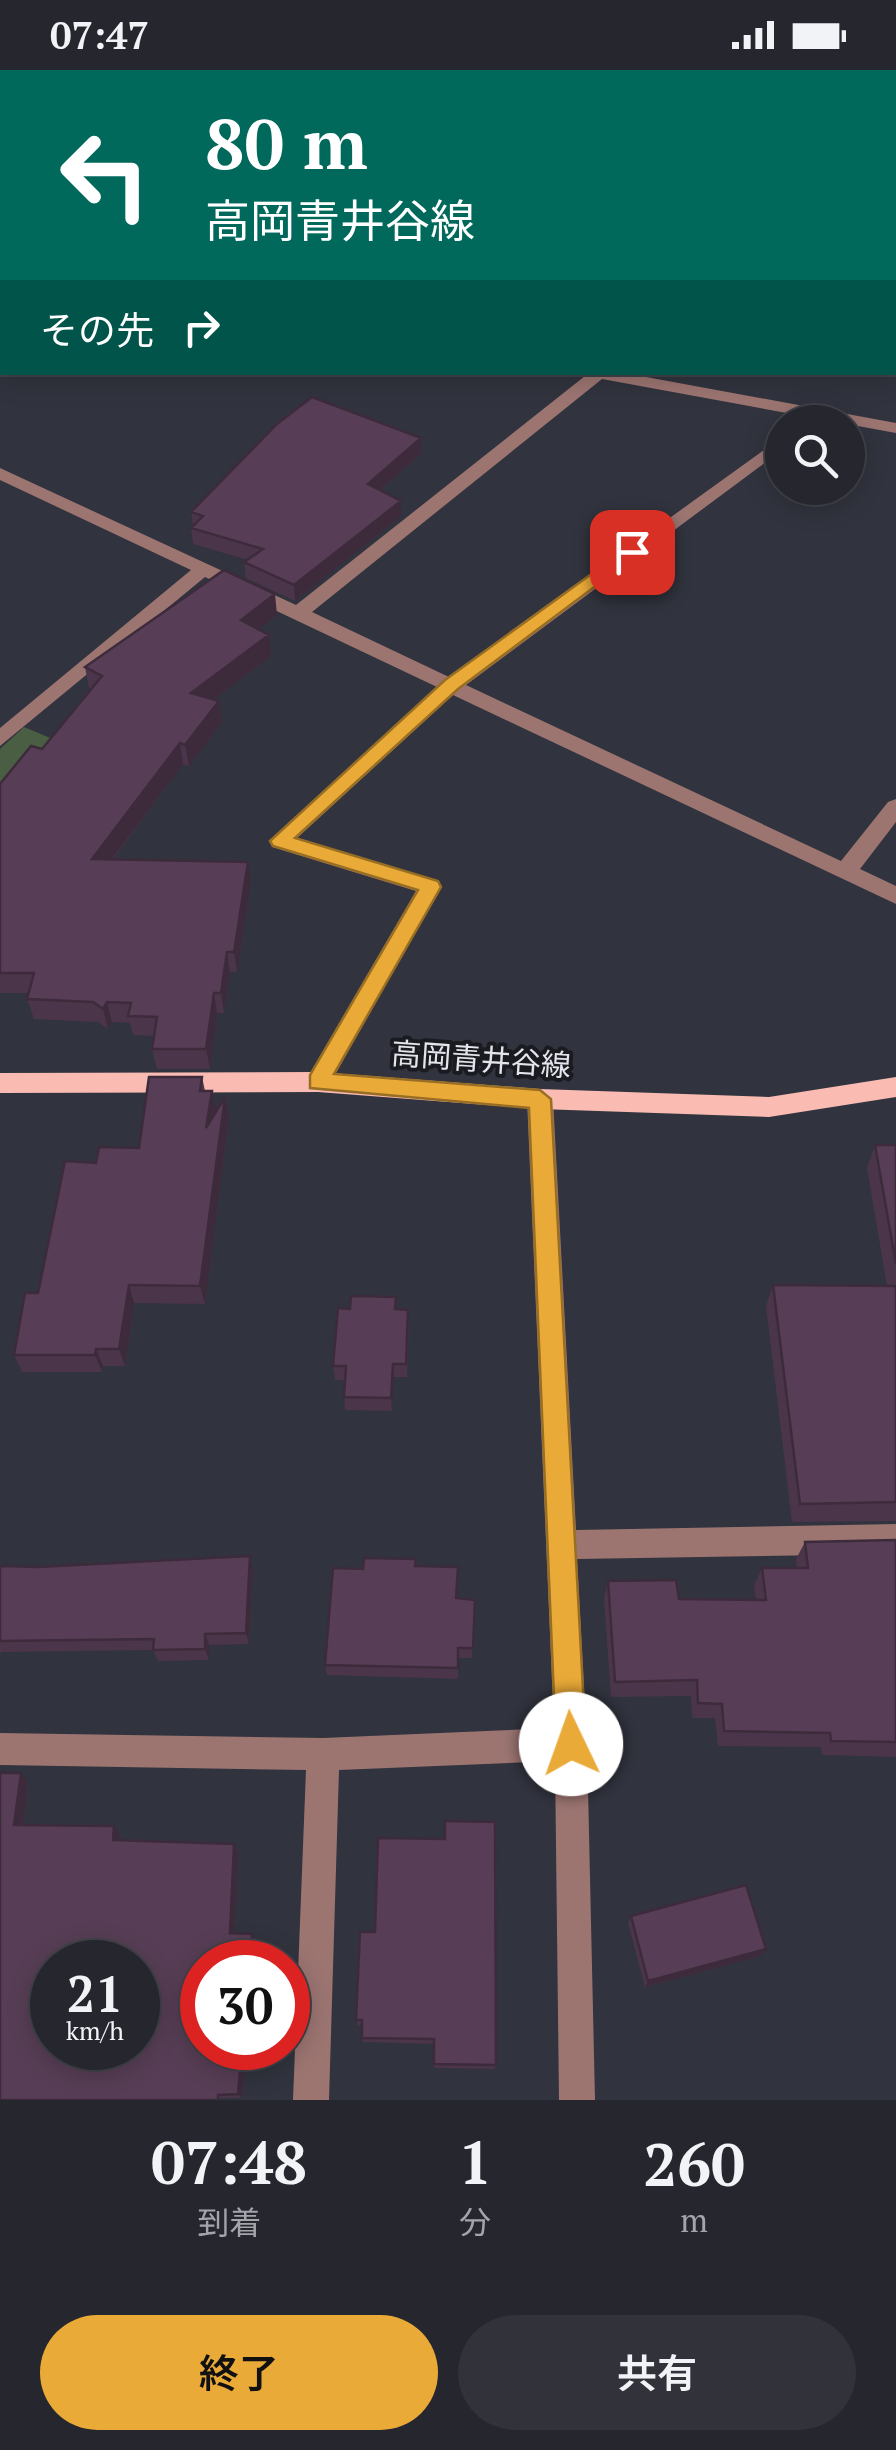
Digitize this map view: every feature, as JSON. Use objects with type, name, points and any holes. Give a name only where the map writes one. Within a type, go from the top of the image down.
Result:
[{"type":"main road","name":"高岡青井谷線","points":[[0,1083],[318,1082],[540,1099],[769,1107],[896,1087]]},
{"type":"street","points":[[300,612],[591,375]]},
{"type":"street","points":[[603,375],[765,408]]},
{"type":"street","points":[[865,424],[896,428]]},
{"type":"street","points":[[318,1082],[430,887],[280,841],[452,684],[765,454]]},
{"type":"street","points":[[0,473],[896,896]]},
{"type":"street","points":[[0,740],[204,569]]},
{"type":"street","points":[[845,872],[896,808]]},
{"type":"street","points":[[540,1099],[571,1744],[577,2100]]},
{"type":"street","points":[[561,1545],[896,1539]]},
{"type":"street","points":[[0,1749],[323,1754],[571,1744]]},
{"type":"street","points":[[311,2100],[323,1754]]},
{"type":"green space","points":[[24,727],[55,740],[0,796],[0,749]]},
{"type":"building","points":[[312,397],[421,438],[368,484],[401,501],[294,585],[244,562],[263,549],[191,528],[203,516],[191,512],[277,424]]},
{"type":"building","points":[[224,570],[275,594],[241,620],[269,635],[191,693],[219,701],[185,745],[180,743],[92,859],[248,862],[234,952],[227,952],[221,993],[214,993],[206,1049],[152,1049],[157,1017],[128,1016],[131,1003],[107,1002],[103,1009],[93,1002],[27,999],[34,973],[0,973],[0,784],[31,746],[42,749],[102,676],[85,667]]},
{"type":"building","points":[[149,1077],[202,1077],[200,1091],[212,1091],[206,1128],[225,1097],[200,1286],[129,1285],[119,1349],[96,1349],[95,1355],[14,1355],[25,1293],[38,1293],[65,1161],[96,1163],[99,1147],[139,1148]]},
{"type":"building","points":[[875,1145],[896,1145],[896,1264]]},
{"type":"building","points":[[773,1285],[896,1286],[896,1502],[800,1504]]},
{"type":"building","points":[[351,1296],[396,1297],[395,1309],[408,1310],[406,1364],[393,1364],[391,1398],[344,1397],[346,1366],[333,1366],[338,1308],[350,1309]]},
{"type":"building","points":[[896,1540],[896,1742],[831,1741],[830,1733],[724,1731],[722,1704],[698,1703],[697,1680],[615,1682],[608,1581],[676,1580],[679,1599],[766,1600],[762,1568],[808,1568],[805,1542]]},
{"type":"building","points":[[250,1556],[246,1633],[205,1634],[205,1649],[153,1650],[154,1639],[0,1641],[0,1566]]},
{"type":"building","points":[[364,1558],[416,1559],[415,1566],[458,1567],[456,1598],[475,1600],[473,1648],[458,1648],[458,1668],[325,1665],[333,1568],[363,1569]]},
{"type":"building","points":[[0,1773],[21,1773],[14,1825],[114,1826],[113,1840],[234,1844],[230,1933],[252,1934],[252,1940],[180,1940],[180,2070],[240,2070],[238,2094],[218,2095],[218,2100],[0,2100]]},
{"type":"building","points":[[445,1821],[495,1822],[496,2065],[434,2064],[434,2039],[362,2038],[362,2020],[356,2020],[360,1932],[375,1932],[378,1838],[445,1839]]},
{"type":"building","points":[[746,1885],[766,1949],[648,1981],[631,1916]]},
{"type":"route","points":[[571,1744],[540,1099],[318,1082],[430,887],[280,841],[452,684],[632,552]]}]
